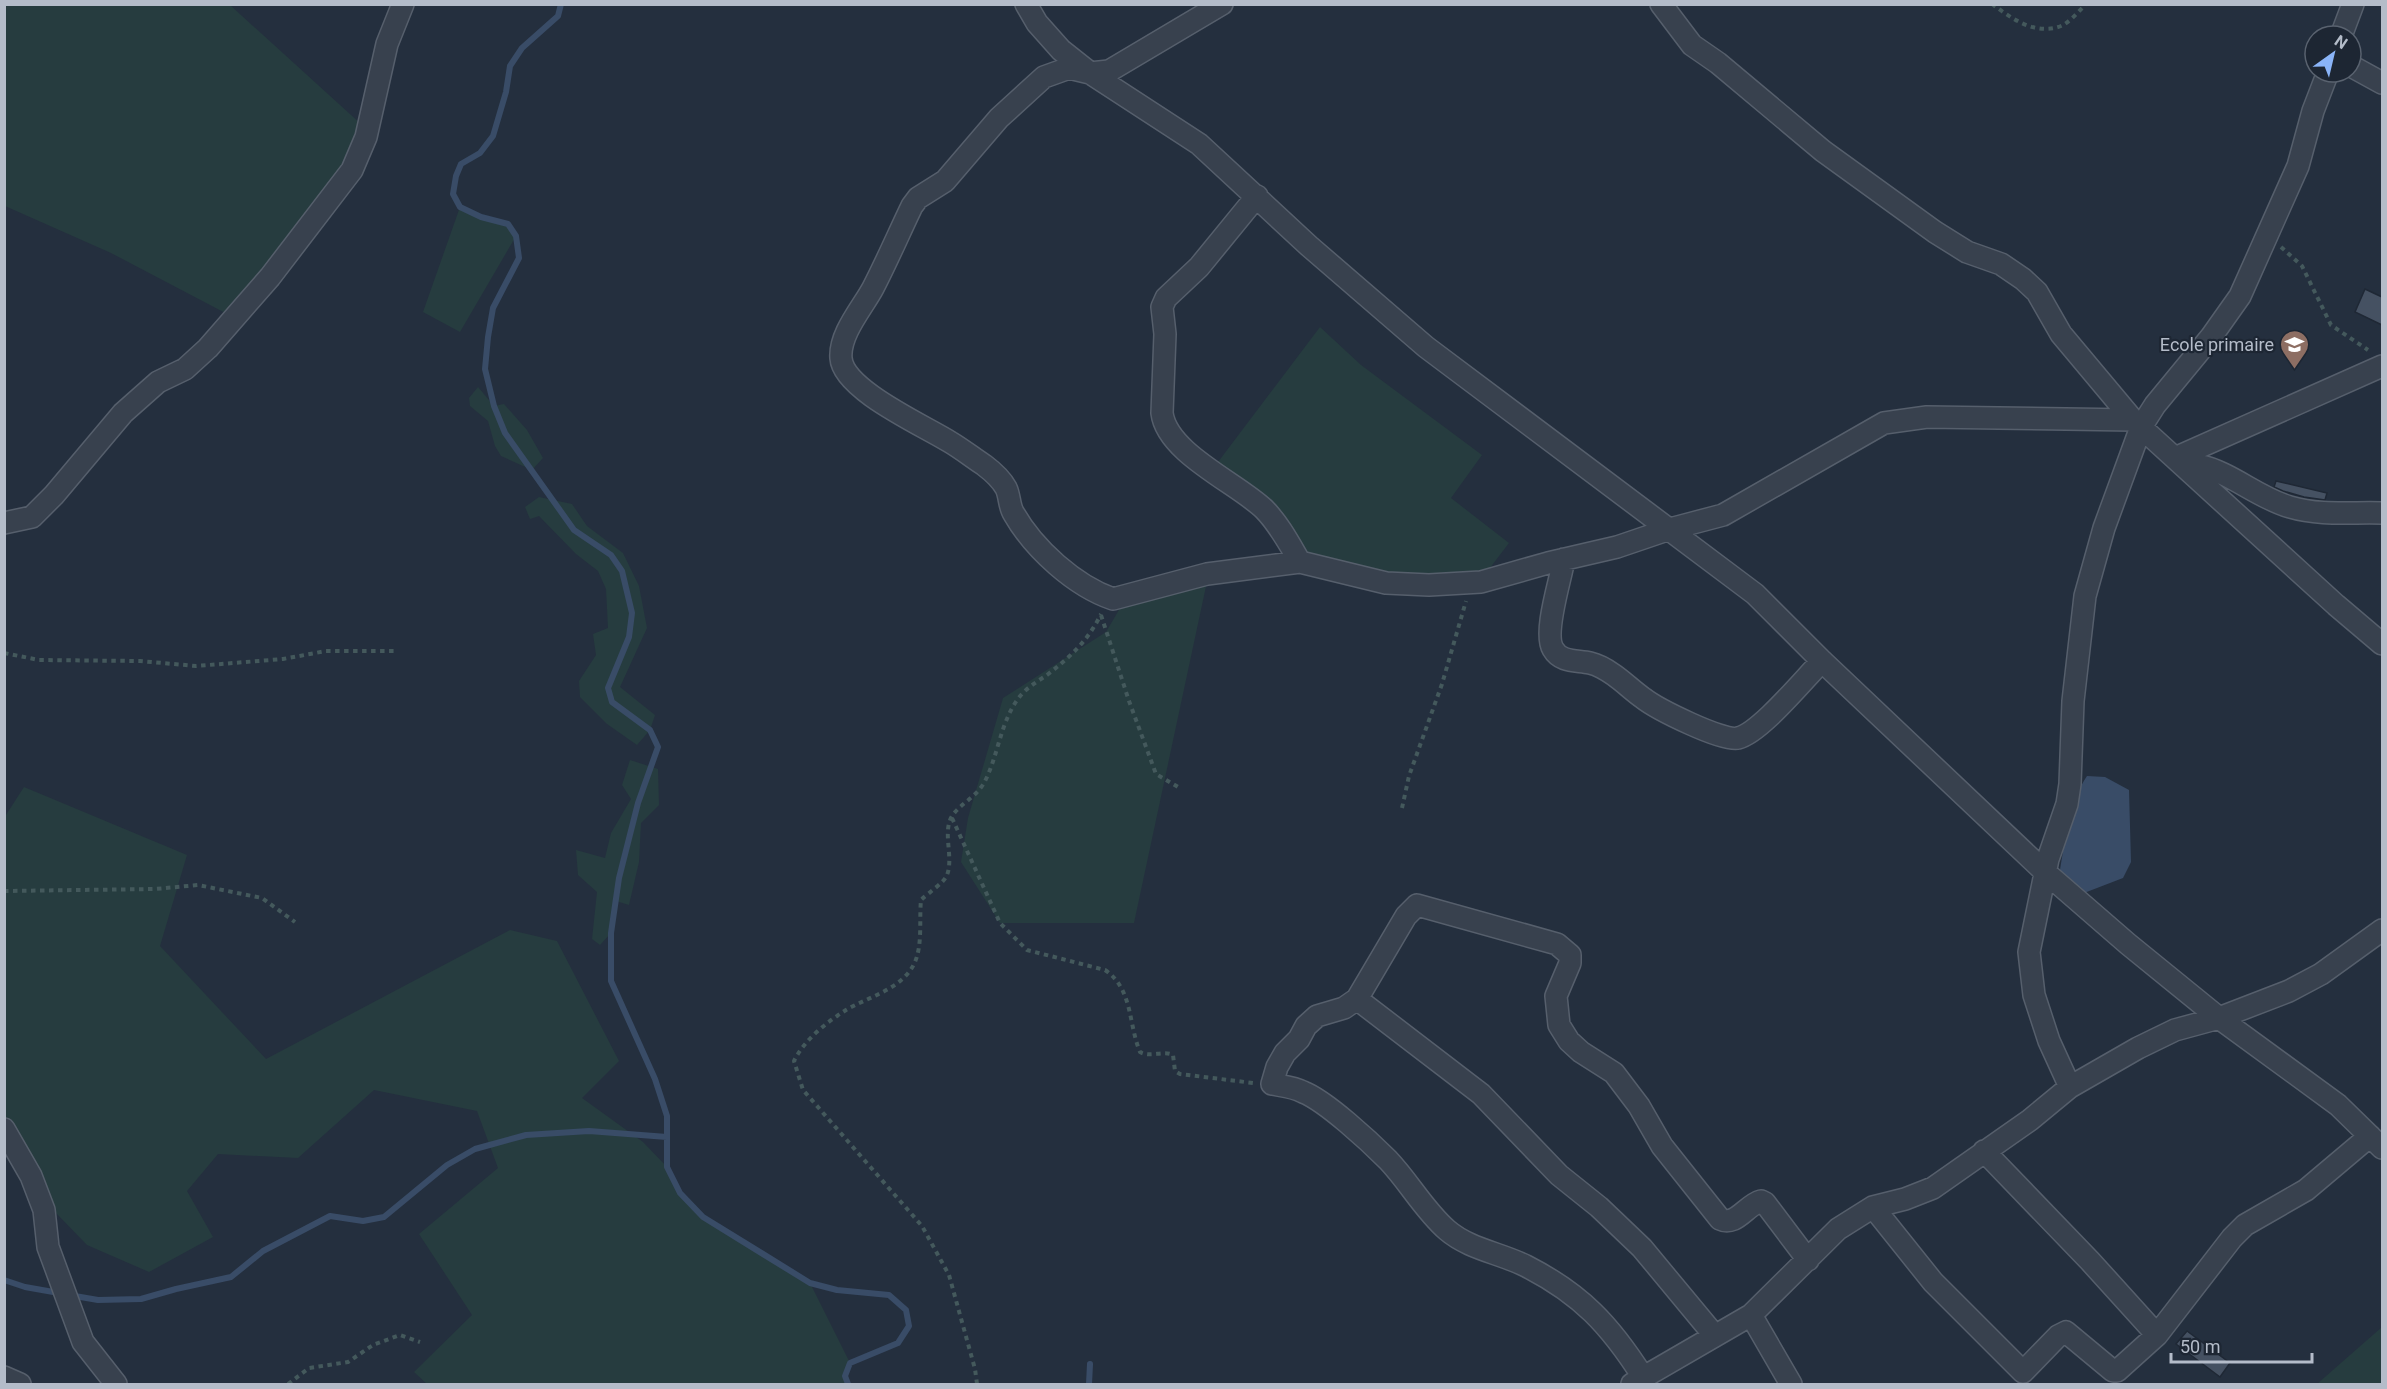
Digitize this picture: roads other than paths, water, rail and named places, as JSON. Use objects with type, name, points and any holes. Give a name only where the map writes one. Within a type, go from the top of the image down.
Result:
[{"type":"street","points":[[4,523],[32,517],[54,495],[123,413],[158,382],[185,369],[208,348],[270,277],[352,170],[366,137],[387,44],[403,4]]},
{"type":"street","points":[[1026,4],[1037,23],[1061,50],[1090,73],[1199,144],[1309,246],[1426,347],[1755,594],[1822,661],[2045,872],[2128,944],[2219,1018],[2338,1105],[2376,1142],[2306,1190],[2245,1225],[2232,1238],[2157,1335],[2120,1369],[2113,1371],[2073,1335],[2066,1332],[2058,1336],[2029,1378],[1933,1282],[1874,1207]]},
{"type":"street","points":[[1222,4],[1109,71],[1090,73],[1069,68],[1044,77],[999,118],[945,181],[918,198],[912,206],[872,290],[853,320],[845,337],[840,357],[852,378],[881,403],[951,442],[991,470],[1006,489],[1012,512],[1035,543],[1056,565],[1102,595],[1107,607],[1207,574],[1300,562],[1386,583],[1429,585],[1472,583],[1617,547],[1670,529],[1723,515],[1884,423],[1927,417],[2137,423]]},
{"type":"street","points":[[1661,4],[1692,45],[1718,63],[1823,151],[1935,232],[1967,252],[2001,264],[2023,279],[2037,292],[2061,334],[2137,423],[2336,605],[2382,644]]},
{"type":"street","points":[[2346,24],[2353,4]]},
{"type":"street","points":[[2363,73],[2382,83]]},
{"type":"street","points":[[2070,1087],[2049,1041],[2033,984],[2029,952],[2045,872],[2067,804],[2070,784],[2073,701],[2085,596],[2137,423],[2155,405],[2211,337],[2240,296],[2298,166],[2313,111],[2323,84]]},
{"type":"street","points":[[1257,196],[1199,267],[1166,298],[1162,307],[1165,334],[1162,413],[1164,424],[1170,434],[1209,471],[1264,509],[1300,562]]},
{"type":"street","points":[[2183,464],[2377,359]]},
{"type":"street","points":[[2183,464],[2210,467],[2266,498],[2290,507],[2315,513],[2382,513]]},
{"type":"street","points":[[1564,559],[1551,623],[1550,639],[1553,650],[1561,657],[1574,662],[1587,662],[1600,666],[1643,698],[1707,731],[1728,739],[1739,738],[1755,730],[1822,661]]},
{"type":"street","points":[[1808,1260],[1765,1203],[1761,1201],[1753,1203],[1734,1220],[1726,1222],[1720,1219],[1662,1146],[1639,1106],[1614,1072],[1581,1052],[1569,1041],[1559,1025],[1556,1006],[1560,982],[1570,963],[1569,955],[1557,944],[1418,905],[1406,916],[1358,999],[1344,1008],[1317,1016],[1306,1026],[1277,1067],[1272,1084],[1303,1091],[1348,1125],[1388,1161],[1436,1218],[1456,1236],[1464,1242],[1525,1265],[1581,1301],[1598,1316],[1622,1344],[1637,1381],[1751,1315],[1808,1260],[1838,1229],[1874,1207],[1905,1199],[1933,1188],[2030,1120],[2070,1087],[2138,1048],[2175,1030],[2219,1018],[2289,991],[2321,974],[2382,930]]},
{"type":"street","points":[[1358,999],[1481,1094],[1559,1175],[1599,1207],[1642,1248],[1715,1335]]},
{"type":"street","points":[[4,1129],[32,1176],[44,1210],[48,1247],[83,1342],[116,1384]]},
{"type":"street","points":[[1984,1151],[2090,1261],[2157,1335]]},
{"type":"street","points":[[1751,1315],[1791,1384]]},
{"type":"street","points":[[4,1377],[20,1384]]},
{"type":"water","points":[[2087,776],[2105,777],[2129,790],[2131,862],[2123,878],[2084,893],[2069,884],[2060,870],[2072,809]]},
{"type":"waterway","points":[[561,4],[558,16],[522,48],[510,66],[506,92],[493,136],[480,153],[461,164],[453,194],[460,207],[481,217],[508,224],[516,236],[519,258],[493,308],[485,369],[494,406],[505,433],[574,530],[611,555],[622,571],[632,613],[629,637],[608,688],[612,702],[650,730],[658,747],[638,803],[619,878],[611,933],[611,981],[655,1079],[667,1116],[667,1167],[680,1193],[703,1217],[810,1283],[837,1290],[889,1295],[906,1310],[909,1326],[898,1343],[850,1363],[845,1376],[848,1384]]},
{"type":"waterway","points":[[69,1295],[98,1300],[141,1299],[231,1277],[263,1251],[330,1216],[363,1221],[384,1217],[447,1165],[475,1149],[526,1135],[589,1131],[667,1137]]},
{"type":"waterway","points":[[4,1280],[25,1287],[59,1293]]},
{"type":"waterway","points":[[1089,1384],[1090,1364]]},
{"type":"place","name":"Ecole primaire","points":[[2295,370]]}]
